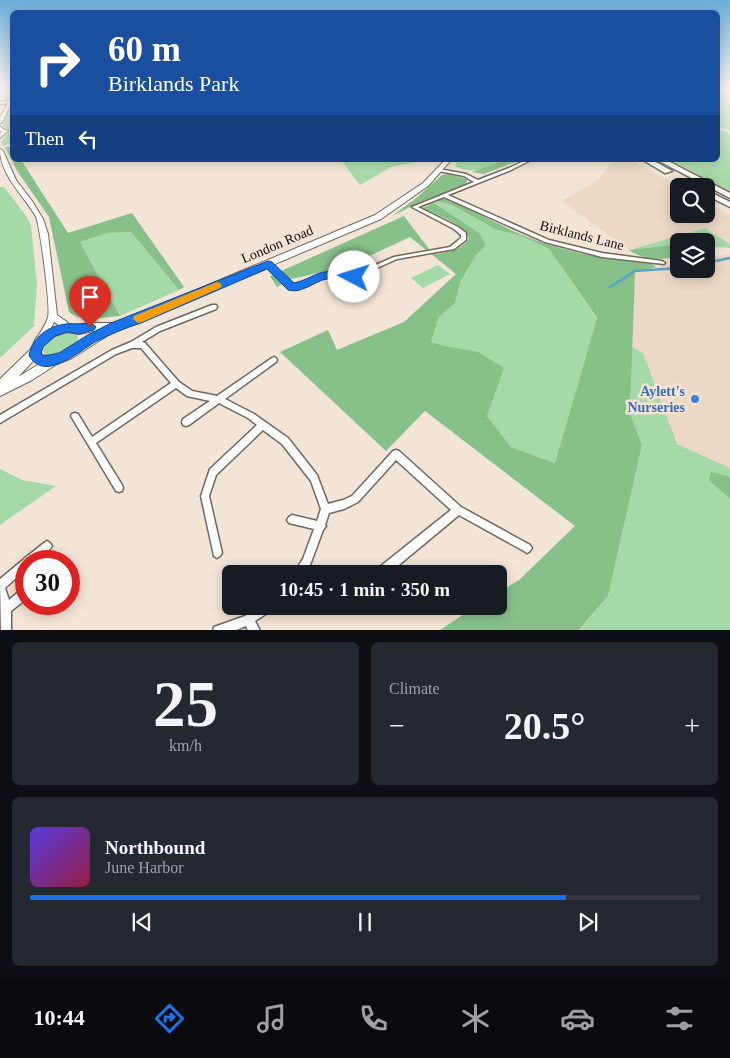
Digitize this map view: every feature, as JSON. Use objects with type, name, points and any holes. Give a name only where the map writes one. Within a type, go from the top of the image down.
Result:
[{"type":"highway","points":[[650,162],[681,178]]},
{"type":"highway","points":[[665,162],[730,196]]},
{"type":"highway","points":[[715,197],[730,205]]},
{"type":"main road","name":"London Road","points":[[0,391],[54,361],[71,354],[78,347],[116,326],[136,320],[378,217],[425,186],[446,162]]},
{"type":"main road","name":"London Road","points":[[67,328],[79,330],[90,327],[116,326]]},
{"type":"main road","points":[[0,387],[35,352],[40,341],[51,333],[67,328]]},
{"type":"main road","points":[[78,347],[83,337],[79,330]]},
{"type":"main road","points":[[35,352],[38,358],[44,361],[54,361]]},
{"type":"street","points":[[0,151],[14,180],[30,202],[43,226],[53,316],[40,341]]},
{"type":"street","points":[[268,264],[291,287],[299,287],[322,276],[361,276],[373,268],[396,258],[452,248],[464,239],[464,234],[414,207],[524,162]]},
{"type":"street","points":[[440,170],[465,175],[478,182]]},
{"type":"street","name":"Birklands Lane","points":[[444,195],[547,241],[602,255],[662,264]]},
{"type":"street","points":[[0,419],[114,352],[130,346],[158,329],[214,307]]},
{"type":"street","points":[[53,316],[59,319],[67,328]]},
{"type":"street","points":[[130,346],[143,345],[176,384],[190,394],[218,399],[251,416],[285,441],[314,478],[326,509],[305,565]]},
{"type":"street","points":[[186,422],[274,360]]},
{"type":"street","points":[[91,442],[176,384]]},
{"type":"street","points":[[75,416],[119,488]]},
{"type":"street","points":[[217,553],[205,503],[205,496],[213,472],[263,426]]},
{"type":"street","points":[[326,509],[355,499],[396,454],[458,510],[527,548]]},
{"type":"street","points":[[391,565],[458,510]]},
{"type":"street","points":[[292,520],[320,526]]},
{"type":"street","points":[[42,550],[47,546]]},
{"type":"street","points":[[6,630],[6,609],[0,586],[15,573]]},
{"type":"street","points":[[6,609],[15,602]]},
{"type":"street","points":[[218,630],[248,620],[255,615]]},
{"type":"street","points":[[248,620],[255,630]]},
{"type":"shaded area","points":[[613,162],[635,162],[670,181],[670,223],[715,223],[715,207],[730,215],[730,244],[705,228],[688,233],[670,233],[670,238],[629,250],[562,201],[598,180]]},
{"type":"shaded area","name":"Aylett's Nurseries","points":[[730,254],[730,468],[677,444],[643,353],[632,347],[635,271],[670,265],[670,278],[715,278],[715,256]]},
{"type":"green space","points":[[5,117],[10,117],[10,131],[3,127],[2,124]]},
{"type":"green space","points":[[720,117],[730,117],[730,130],[720,128]]},
{"type":"green space","points":[[720,130],[730,133],[730,191],[715,183],[715,178],[705,178],[675,162],[720,162]]},
{"type":"green space","points":[[10,131],[10,144],[2,146],[1,141]]},
{"type":"green space","points":[[5,147],[10,147],[10,157]]},
{"type":"green space","points":[[12,162],[22,162],[68,233],[132,213],[184,287],[179,290],[131,232],[108,233],[80,242],[120,316],[86,318],[69,312],[49,217]]},
{"type":"green space","points":[[343,162],[417,162],[391,167],[360,185]]},
{"type":"green space","points":[[457,162],[500,162],[486,168],[474,170],[455,166]]},
{"type":"green space","points":[[500,162],[515,162],[484,174],[472,172]]},
{"type":"green space","points":[[448,174],[467,179],[467,184],[420,202],[392,216],[442,175]]},
{"type":"green space","points":[[0,187],[4,187],[27,217],[31,226],[37,284],[34,326],[0,358]]},
{"type":"green space","points":[[446,197],[510,229],[562,249],[588,255],[652,264],[656,267],[635,272],[630,413],[642,445],[608,596],[579,630],[440,630],[462,615],[507,615],[507,587],[519,580],[575,526],[425,411],[386,451],[280,352],[328,330],[337,350],[404,322],[456,274],[410,237],[346,267],[291,279],[277,287],[270,276],[404,216],[429,249],[437,254],[462,246],[469,239],[462,228],[422,208],[434,203],[479,233],[486,245],[476,255],[460,283],[455,303],[439,317],[431,342],[478,352],[504,368],[487,416],[511,447],[555,463],[597,318],[549,249],[521,236],[497,230],[452,205],[437,201]]},
{"type":"green space","points":[[437,201],[452,205],[497,230],[521,236],[549,249],[597,319],[555,463],[511,447],[487,416],[450,347],[431,342],[439,317],[455,303],[460,284],[476,255],[485,245],[478,233],[434,203]]},
{"type":"green space","points":[[705,228],[713,233],[688,233]]},
{"type":"green space","points":[[131,232],[179,290],[120,316],[80,242],[108,233]]},
{"type":"green space","points":[[715,234],[730,244],[730,248],[715,247]]},
{"type":"green space","points":[[670,238],[670,245],[629,250]]},
{"type":"green space","points":[[670,245],[670,258],[647,258],[629,250]]},
{"type":"green space","points":[[438,265],[450,274],[423,288],[411,278]]},
{"type":"green space","points":[[70,331],[77,335],[78,338],[73,347],[60,355],[45,354],[43,351],[45,343],[59,333]]},
{"type":"green space","points":[[632,347],[643,353],[677,444],[730,468],[730,630],[580,630],[608,596],[642,445],[630,413]]},
{"type":"green space","points":[[0,469],[22,480],[56,486],[0,525]]},
{"type":"green space","points":[[711,472],[730,477],[730,499],[709,480]]},
{"type":"waterway","points":[[715,261],[730,258]]},
{"type":"waterway","points":[[610,287],[635,271],[670,269]]},
{"type":"slow traffic","points":[[138,319],[217,286]]},
{"type":"place","name":"Aylett's Nurseries","points":[[695,399]]},
{"type":"route","points":[[90,327],[79,330],[73,328],[60,329],[51,333],[44,337],[37,345],[35,355],[44,361],[54,361],[62,358],[71,354],[90,339],[116,326],[136,320],[268,264],[291,287],[308,284],[322,276],[354,277]]}]
